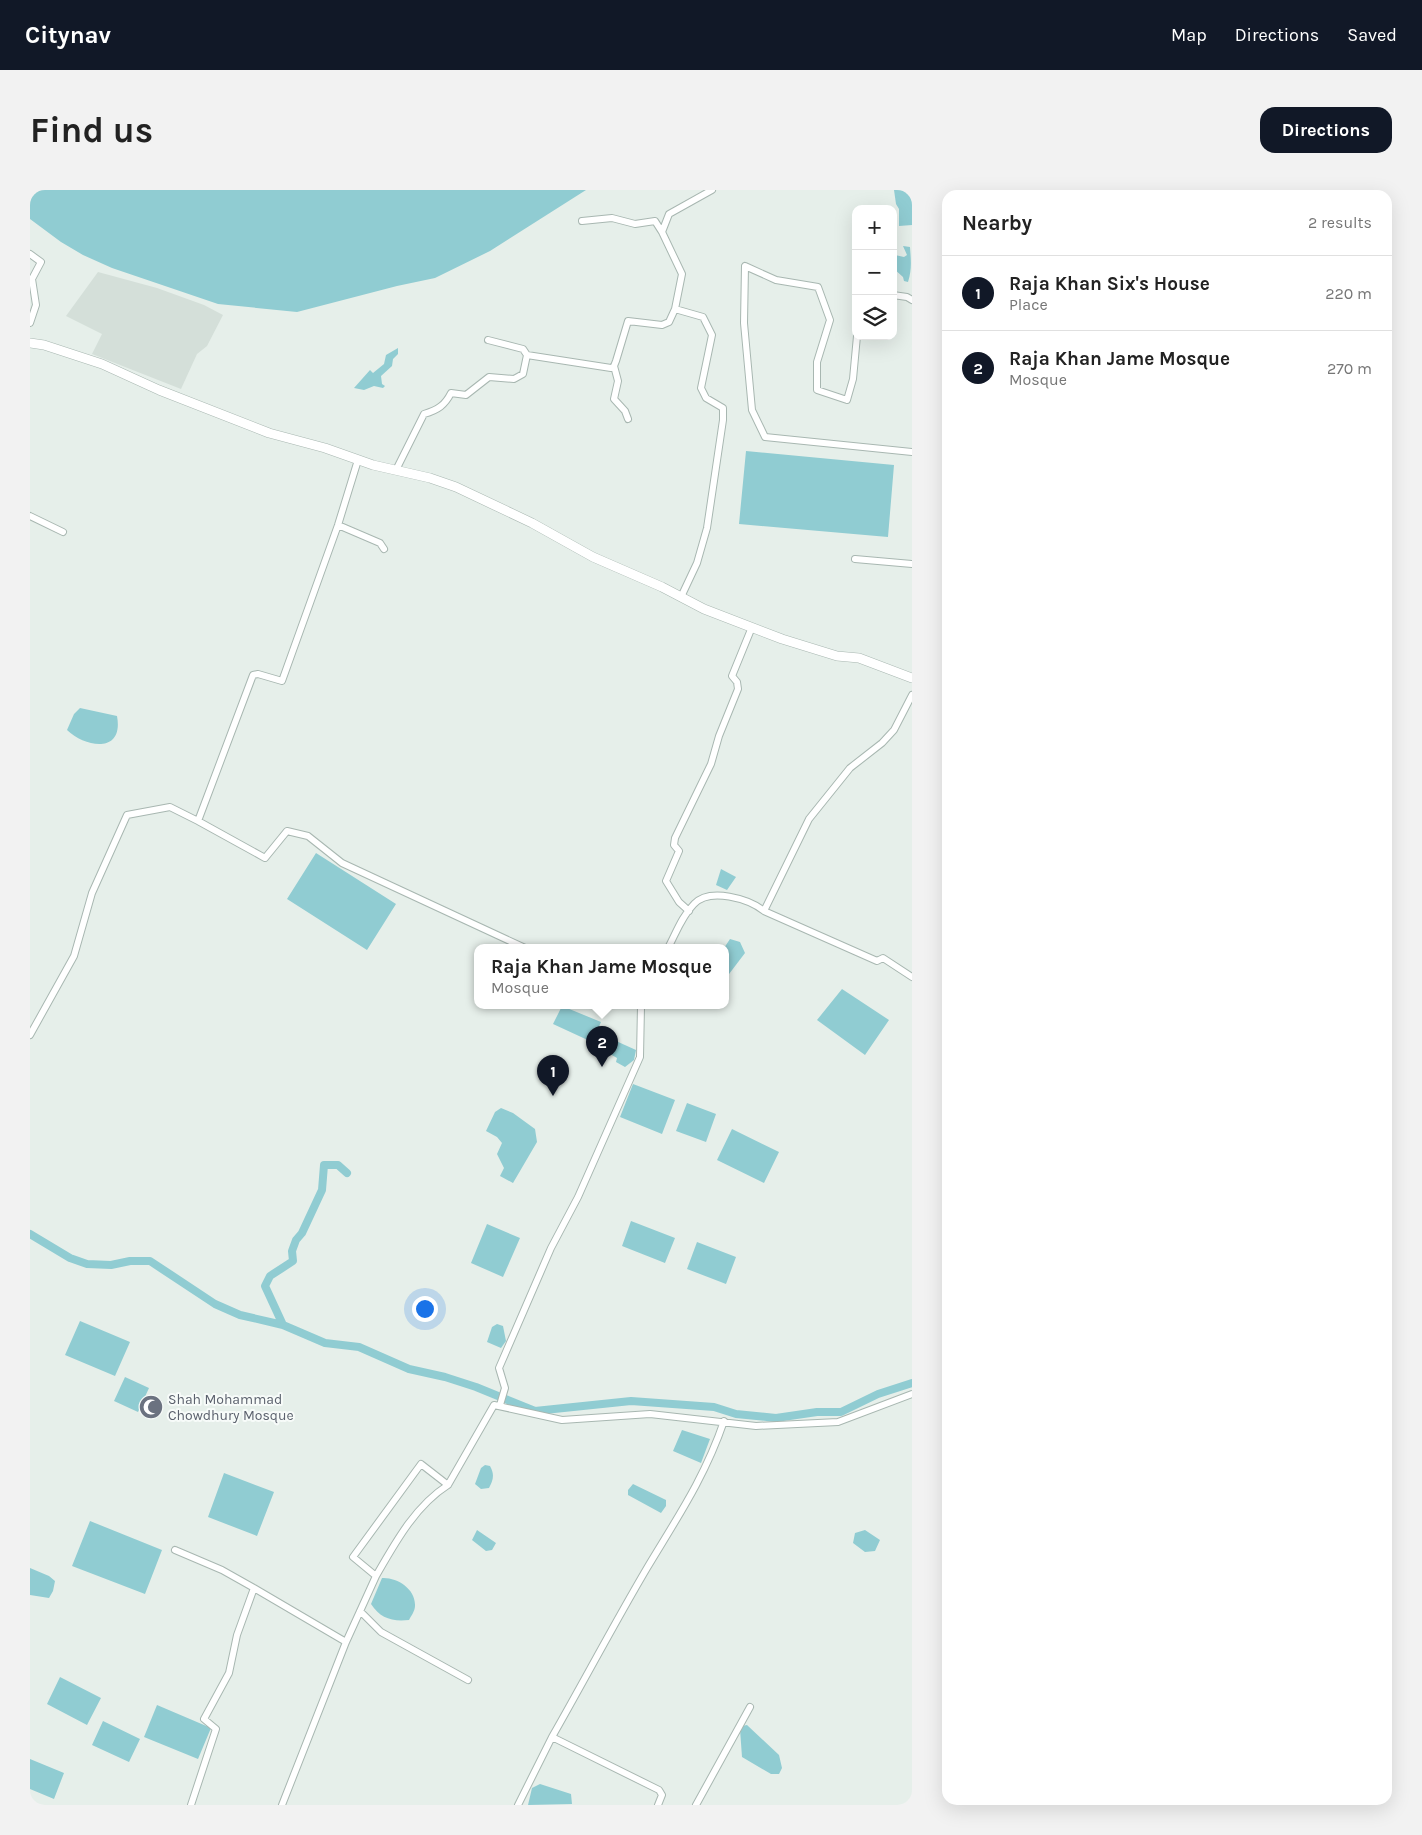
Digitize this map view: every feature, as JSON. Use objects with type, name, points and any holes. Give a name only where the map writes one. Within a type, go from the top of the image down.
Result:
[{"type":"street","points":[[662,232],[669,214],[712,190]]},
{"type":"street","points":[[582,221],[612,218],[635,224],[655,221],[682,274],[675,309],[670,322],[662,325],[628,321],[614,366],[618,381],[614,399],[625,411],[628,419]]},
{"type":"street","points":[[30,254],[41,262],[32,279],[36,305],[30,323]]},
{"type":"street","points":[[857,340],[853,378],[846,400],[817,390],[817,362],[830,320],[818,287],[776,280],[745,266],[744,323],[752,410],[765,437],[912,452]]},
{"type":"street","points":[[897,296],[912,300]]},
{"type":"street","points":[[675,309],[703,317],[712,336],[701,388],[706,398],[722,408],[724,420],[707,528],[697,563],[681,597]]},
{"type":"street","points":[[396,470],[424,414],[436,411],[446,402],[451,392],[466,395],[489,377],[514,379],[523,374],[526,355],[523,349],[488,340]]},
{"type":"street","points":[[30,343],[44,345],[102,364],[159,390],[270,433],[456,487],[532,523],[593,557],[704,609],[837,656],[859,658],[881,664],[912,678]]},
{"type":"street","points":[[526,355],[614,366]]},
{"type":"street","points":[[198,821],[253,675],[258,674],[282,681],[338,525],[358,460]]},
{"type":"street","points":[[30,516],[62,532]]},
{"type":"street","points":[[338,525],[380,543],[384,548]]},
{"type":"street","points":[[855,559],[912,564]]},
{"type":"street","points":[[688,911],[679,902],[666,882],[679,851],[674,844],[675,838],[711,764],[719,736],[738,689],[737,682],[732,676],[733,671],[752,627]]},
{"type":"street","points":[[764,911],[809,819],[850,768],[882,743],[894,730],[912,695]]},
{"type":"street","points":[[30,1036],[74,956],[92,893],[127,814],[170,807],[265,858],[287,831],[308,836],[342,863],[516,944]]},
{"type":"street","points":[[670,944],[688,911],[696,902],[706,898],[721,896],[738,898],[755,904],[764,911],[877,961],[883,958],[912,977]]},
{"type":"street","points":[[500,1405],[505,1388],[498,1368],[551,1248],[578,1197],[640,1056],[640,1009]]},
{"type":"street","points":[[282,1805],[346,1642],[376,1576],[401,1534],[422,1507],[433,1494],[448,1485],[494,1405],[562,1420],[650,1414],[756,1426],[838,1422],[912,1394]]},
{"type":"street","points":[[518,1805],[552,1737],[646,1569],[689,1501],[710,1458],[724,1421]]},
{"type":"street","points":[[376,1576],[353,1557],[422,1464],[448,1485]]},
{"type":"street","points":[[175,1550],[222,1570],[346,1642]]},
{"type":"street","points":[[191,1805],[216,1728],[204,1719],[229,1673],[238,1635],[254,1588]]},
{"type":"street","points":[[360,1611],[381,1632],[468,1680]]},
{"type":"street","points":[[696,1805],[750,1707]]},
{"type":"street","points":[[552,1737],[659,1790],[662,1795],[658,1805]]},
{"type":"shaded area","points":[[98,272],[157,288],[204,305],[223,315],[207,346],[197,354],[181,389],[92,354],[102,334],[66,316]]},
{"type":"water","points":[[30,190],[586,190],[490,251],[435,278],[297,312],[218,304],[112,268],[83,255],[61,242],[30,219]]},
{"type":"water","points":[[894,190],[912,190],[912,225],[899,226],[899,209],[896,204]]},
{"type":"water","points":[[903,246],[910,247],[911,269],[908,282],[904,281],[903,277],[897,272],[897,255],[904,257],[907,255]]},
{"type":"water","points":[[398,348],[398,354],[393,359],[392,366],[381,376],[382,384],[385,386],[383,388],[374,386],[364,390],[354,388],[370,370],[373,373],[384,364],[386,355]]},
{"type":"water","points":[[746,451],[894,465],[888,537],[739,524]]},
{"type":"water","points":[[80,708],[117,716],[118,728],[115,737],[109,742],[93,744],[84,741],[67,730],[74,714]]},
{"type":"water","points":[[316,853],[396,904],[367,950],[287,899]]},
{"type":"water","points":[[721,869],[736,877],[727,890],[716,885]]},
{"type":"water","points":[[730,939],[740,942],[745,953],[729,974],[729,944],[727,944]]},
{"type":"water","points":[[842,989],[889,1020],[865,1055],[817,1020]]},
{"type":"water","points":[[560,1009],[569,1009],[601,1022],[592,1042],[553,1024]]},
{"type":"water","points":[[616,1041],[636,1050],[634,1060],[625,1067],[616,1062],[617,1058],[605,1051],[609,1044]]},
{"type":"water","points":[[633,1084],[675,1100],[662,1134],[620,1117]]},
{"type":"water","points":[[687,1103],[716,1114],[706,1142],[676,1131]]},
{"type":"water","points":[[501,1108],[513,1113],[535,1129],[537,1142],[513,1183],[500,1176],[504,1168],[497,1154],[502,1143],[497,1137],[486,1131],[495,1112]]},
{"type":"water","points":[[732,1129],[779,1152],[764,1183],[717,1160]]},
{"type":"water","points":[[631,1221],[675,1238],[665,1263],[622,1246]]},
{"type":"water","points":[[487,1224],[520,1238],[503,1277],[471,1263]]},
{"type":"water","points":[[697,1242],[736,1257],[726,1284],[687,1269]]},
{"type":"water","points":[[80,1321],[130,1342],[115,1376],[65,1355]]},
{"type":"water","points":[[497,1324],[503,1326],[506,1341],[501,1348],[487,1342],[492,1327]]},
{"type":"water","points":[[125,1377],[149,1388],[138,1412],[114,1401]]},
{"type":"water","points":[[682,1430],[710,1439],[701,1463],[673,1451]]},
{"type":"water","points":[[485,1465],[490,1466],[493,1477],[489,1488],[481,1489],[475,1484],[481,1468]]},
{"type":"water","points":[[224,1473],[274,1492],[257,1536],[208,1517]]},
{"type":"water","points":[[633,1484],[666,1500],[666,1506],[661,1513],[628,1495],[628,1490]]},
{"type":"water","points":[[90,1521],[162,1550],[145,1594],[72,1566]]},
{"type":"water","points":[[477,1530],[496,1543],[492,1550],[486,1551],[472,1540]]},
{"type":"water","points":[[865,1530],[880,1540],[875,1551],[865,1552],[853,1543],[855,1533]]},
{"type":"water","points":[[30,1568],[49,1576],[55,1581],[49,1598],[30,1595]]},
{"type":"water","points":[[382,1578],[399,1582],[409,1589],[415,1608],[409,1620],[392,1620],[382,1616],[371,1604]]},
{"type":"water","points":[[60,1677],[101,1698],[87,1725],[47,1704]]},
{"type":"water","points":[[157,1705],[211,1728],[198,1759],[144,1737]]},
{"type":"water","points":[[103,1721],[140,1739],[129,1762],[92,1745]]},
{"type":"water","points":[[747,1725],[779,1755],[782,1768],[779,1774],[771,1774],[742,1757],[740,1729],[742,1726]]},
{"type":"water","points":[[30,1759],[64,1773],[54,1799],[30,1789]]},
{"type":"water","points":[[540,1784],[571,1794],[572,1804],[528,1805],[532,1788]]},
{"type":"waterway","points":[[283,1325],[265,1286],[270,1276],[293,1261],[292,1251],[296,1240],[302,1233],[322,1190],[324,1165],[338,1165],[347,1173]]},
{"type":"waterway","points":[[30,1234],[70,1258],[87,1264],[111,1265],[130,1261],[150,1261],[215,1304],[240,1315],[283,1325],[325,1343],[359,1347],[409,1369],[445,1377],[476,1387],[535,1411],[631,1401],[714,1407],[736,1414],[776,1418],[817,1412],[841,1412],[878,1394],[912,1383]]},
{"type":"place","name":"Raja Khan Jame Mosque","points":[[602,1067]]},
{"type":"place","name":"Raja Khan Six's House","points":[[553,1096]]},
{"type":"place","name":"Shah Mohammad Chowdhury Mosque","points":[[151,1407]]}]
